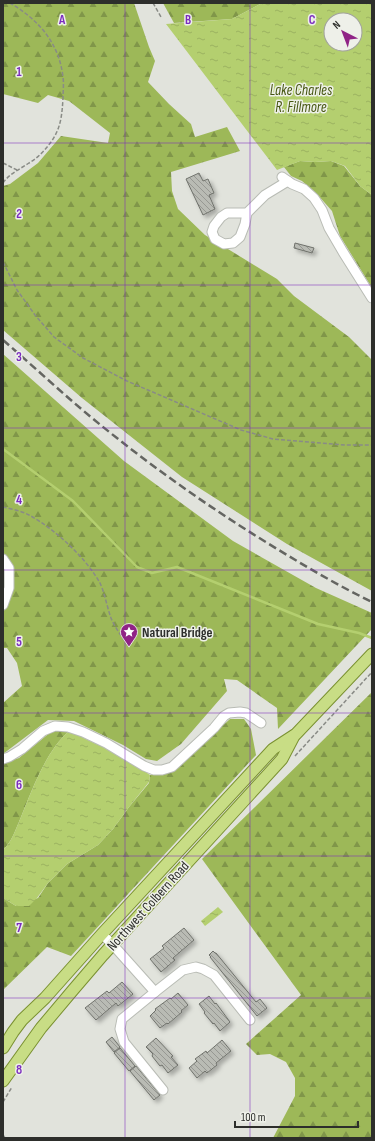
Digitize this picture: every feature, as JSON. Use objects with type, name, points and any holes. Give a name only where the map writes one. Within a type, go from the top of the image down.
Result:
[{"type":"main road","name":"Northwest Colbern Road","points":[[3,1048],[12,1032],[22,1020],[45,998],[273,749],[296,734],[372,654]]},
{"type":"main road","name":"Northwest Colbern Road","points":[[3,1081],[41,1028],[78,984],[282,759],[296,734]]},
{"type":"lane","points":[[247,213],[265,195],[285,179],[304,189],[314,198],[322,210],[329,228],[372,298]]},
{"type":"lane","points":[[3,559],[9,568],[9,588],[3,606]]},
{"type":"lane","points":[[3,759],[22,749],[43,731],[55,726],[68,727],[83,732],[106,743],[144,766],[154,770],[162,770],[172,766],[214,728],[224,716],[229,713],[246,713],[261,723]]},
{"type":"lane","points":[[102,934],[155,992]]},
{"type":"lane","points":[[163,1090],[124,1042],[120,1029],[122,1019],[155,992],[183,970],[196,967],[203,969],[214,975],[250,1020]]},
{"type":"path","points":[[3,183],[17,170],[39,156],[51,142],[59,129],[62,117],[63,77],[52,41],[40,25],[23,10],[10,3]]},
{"type":"path","points":[[153,3],[161,17]]},
{"type":"path","points":[[3,163],[17,170]]},
{"type":"path","points":[[3,262],[17,290],[35,315],[54,336],[83,358],[127,381],[241,430],[273,439],[345,445],[372,445]]},
{"type":"path","points":[[3,507],[29,515],[47,527],[68,544],[90,568],[102,589],[112,619],[129,647]]},
{"type":"path","points":[[358,688],[372,672]]},
{"type":"green space","points":[[3,3],[134,3],[155,61],[148,82],[191,124],[195,137],[227,127],[240,151],[171,172],[172,191],[178,209],[205,235],[277,279],[294,296],[349,337],[372,360],[372,591],[287,544],[182,477],[82,398],[3,330],[3,186],[10,184],[38,163],[61,136],[108,143],[110,133],[69,101],[48,95],[38,103],[3,94]]},
{"type":"green space","points":[[163,3],[262,3],[232,19],[174,23]]},
{"type":"green space","points":[[300,161],[331,161],[344,166],[360,186],[372,195],[372,288],[340,236],[332,211],[317,194],[302,181],[291,176],[284,167]]},
{"type":"green space","points":[[3,354],[124,461],[233,541],[316,588],[372,613],[372,629],[278,729],[277,708],[237,680],[224,679],[227,691],[181,744],[157,761],[146,759],[123,745],[74,721],[48,720],[3,754],[3,703],[22,686],[17,663],[7,648],[3,648]]},
{"type":"green space","points":[[372,692],[372,1138],[273,1138],[295,1096],[295,1078],[286,1062],[270,1054],[257,1055],[246,1044],[301,995],[202,859]]},
{"type":"green space","points":[[230,719],[244,719],[251,729],[256,755],[71,956],[47,947],[3,990],[3,898],[16,906],[38,898],[48,883],[67,864],[98,845],[113,829],[149,783],[150,775],[162,775],[180,765]]},
{"type":"green space","points":[[52,731],[69,731],[53,749],[40,771],[14,835],[3,850],[3,763],[19,758]]},
{"type":"water","name":"Lake Charles R. Fillmore","points":[[262,3],[372,3],[372,195],[360,186],[345,166],[331,161],[300,161],[277,170],[166,24],[232,19]]},
{"type":"water","points":[[69,731],[131,762],[150,775],[149,782],[113,829],[98,845],[67,864],[48,883],[29,906],[16,906],[3,898],[3,850],[14,835],[40,771],[53,749]]},
{"type":"water","points":[[218,907],[223,912],[205,926],[201,921]]},
{"type":"building","points":[[199,173],[203,181],[208,179],[214,193],[209,195],[215,209],[203,215],[186,179]]},
{"type":"building","points":[[295,243],[314,248],[312,253],[294,248]]},
{"type":"building","points":[[184,928],[194,940],[173,958],[175,960],[161,972],[150,959],[164,948],[162,946]]},
{"type":"building","points":[[213,951],[256,1002],[260,999],[267,1008],[257,1016],[210,957],[209,955]]},
{"type":"building","points":[[122,982],[133,994],[118,1006],[116,1003],[96,1020],[85,1008],[107,991],[109,993]]},
{"type":"building","points":[[178,993],[188,1005],[168,1024],[167,1023],[160,1028],[150,1016],[156,1010],[155,1009]]},
{"type":"building","points":[[209,996],[230,1022],[220,1031],[204,1013],[205,1012],[199,1004]]},
{"type":"building","points":[[112,1037],[120,1047],[114,1052],[106,1042]]},
{"type":"building","points":[[156,1038],[173,1056],[171,1057],[178,1065],[168,1073],[162,1065],[160,1066],[152,1056],[153,1054],[146,1047]]},
{"type":"building","points":[[222,1040],[231,1051],[216,1063],[217,1065],[207,1073],[205,1071],[197,1078],[189,1068],[197,1061],[195,1059],[206,1051],[207,1053]]},
{"type":"building","points":[[120,1048],[135,1066],[129,1071],[114,1053]]},
{"type":"building","points":[[136,1066],[160,1095],[154,1100],[130,1071]]},
{"type":"waterway","points":[[3,449],[73,501],[137,567],[152,573],[177,567],[318,624],[359,633],[372,638]]},
{"type":"railway","points":[[3,340],[92,418],[178,484],[223,515],[282,552],[333,582],[372,602]]},
{"type":"place","name":"Natural Bridge","points":[[129,647]]}]
